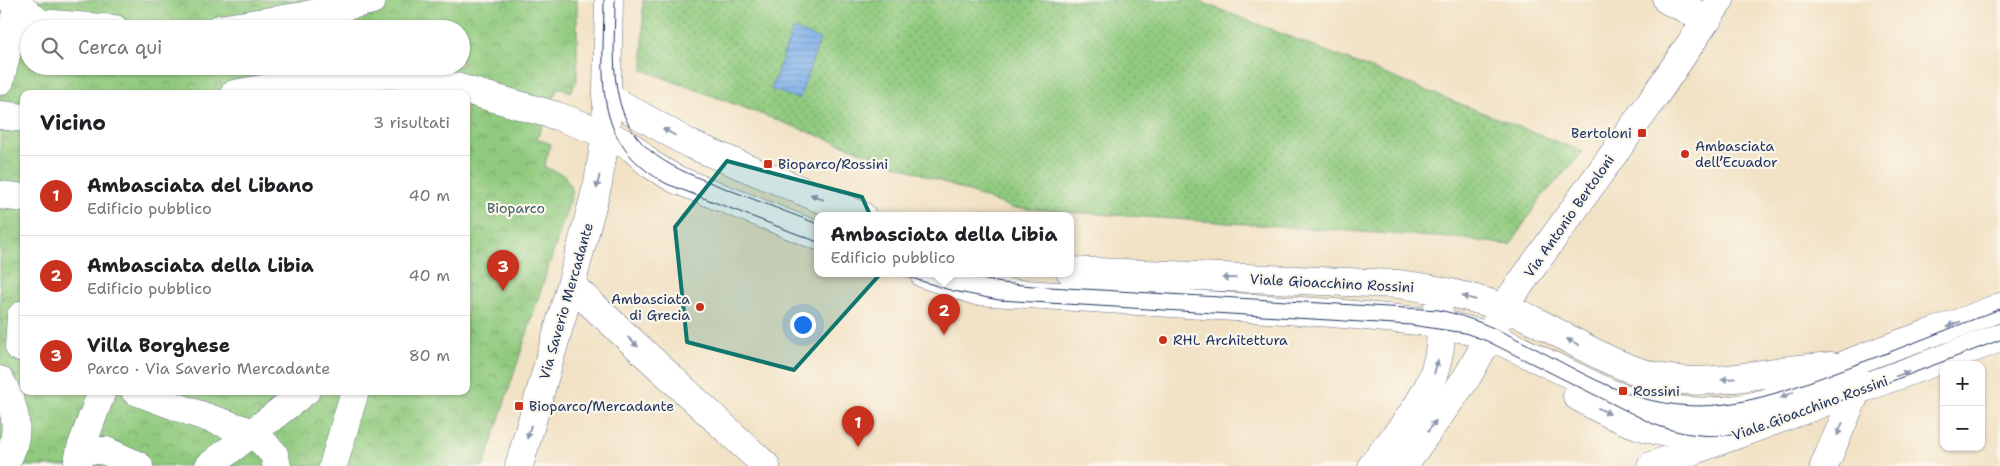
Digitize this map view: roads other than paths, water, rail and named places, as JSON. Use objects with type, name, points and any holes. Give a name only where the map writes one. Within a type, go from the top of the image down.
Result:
[{"type":"street","points":[[277,20],[372,0]]},
{"type":"street","name":"Via Saverio Mercadante","points":[[519,466],[572,285],[598,183],[606,134],[609,0]]},
{"type":"street","points":[[1667,0],[1714,9]]},
{"type":"street","points":[[0,81],[16,2],[37,20]]},
{"type":"street","name":"Via Antonio Bertoloni","points":[[1404,466],[1467,377],[1490,336],[1502,308],[1653,98],[1714,9]]},
{"type":"street","points":[[257,90],[347,77],[394,75],[416,77],[463,90]]},
{"type":"street","points":[[470,92],[557,116],[606,134],[633,148],[650,164],[675,179],[814,234]]},
{"type":"street","points":[[606,96],[690,144],[852,212]]},
{"type":"street","points":[[0,115],[20,118]]},
{"type":"street","points":[[0,195],[20,198]]},
{"type":"street","name":"Viale Gioacchino Rossini","points":[[1074,271],[1398,284],[1435,290],[1502,308],[1537,322],[1566,339],[1619,364],[1664,378],[1695,381],[1733,379],[1846,365]]},
{"type":"street","name":"Viale Gioacchino Rossini","points":[[933,277],[976,291],[1333,313],[1440,322],[1490,336],[1627,400],[1659,408],[1687,410],[1739,410],[1760,405],[1796,390],[1846,365],[2000,307]]},
{"type":"street","points":[[572,285],[766,466]]},
{"type":"street","points":[[1372,466],[1428,389],[1437,367],[1440,348],[1440,322],[1435,290]]},
{"type":"street","points":[[14,347],[20,320]]},
{"type":"street","name":"Viale Gioacchino Rossini","points":[[1490,336],[1550,380],[1622,420],[1659,432],[1724,439],[2000,338]]},
{"type":"street","points":[[1824,466],[1856,391],[1876,354]]},
{"type":"street","points":[[0,380],[13,408],[16,430],[13,449],[3,466]]},
{"type":"street","points":[[79,457],[101,395]]},
{"type":"street","points":[[146,395],[254,433],[274,454],[277,466]]},
{"type":"street","points":[[209,466],[301,395]]},
{"type":"street","points":[[333,466],[353,395]]},
{"type":"street","points":[[1651,466],[1724,439]]},
{"type":"street","points":[[79,457],[106,451],[139,466]]},
{"type":"water","points":[[793,29],[820,39],[799,99],[771,89]]},
{"type":"tram line","points":[[604,0],[603,81],[606,105],[613,127],[624,148],[642,167],[667,184],[814,240]]},
{"type":"tram line","points":[[615,0],[614,52],[617,91],[627,122],[637,137],[649,150],[679,169],[814,222]]},
{"type":"tram line","points":[[909,277],[953,291],[999,300],[1411,325],[1465,333],[1487,341],[1651,423],[1680,432],[1709,436],[1753,432],[1768,428],[2000,340]]},
{"type":"tram line","points":[[971,277],[1002,283],[1033,286],[1439,310],[1487,325],[1621,391],[1652,401],[1711,406],[1766,396],[1794,387],[2000,309]]},
{"type":"place","name":"Bertoloni","points":[[1642,133]]},
{"type":"place","name":"Ambasciata dell’Ecuador","points":[[1685,154]]},
{"type":"place","name":"Bioparco/Rossini","points":[[768,164]]},
{"type":"place","name":"Villa Borghese","points":[[503,291]]},
{"type":"place","name":"Ambasciata di Grecia","points":[[700,307]]},
{"type":"place","name":"Ambasciata della Libia","points":[[944,335]]},
{"type":"place","name":"RHL Architettura","points":[[1163,340]]},
{"type":"place","name":"Rossini","points":[[1623,391]]},
{"type":"place","name":"Bioparco/Mercadante","points":[[519,406]]},
{"type":"place","name":"Ambasciata del Libano","points":[[858,447]]},
{"type":"park label","name":"Bioparco","points":[[516,208]]}]
